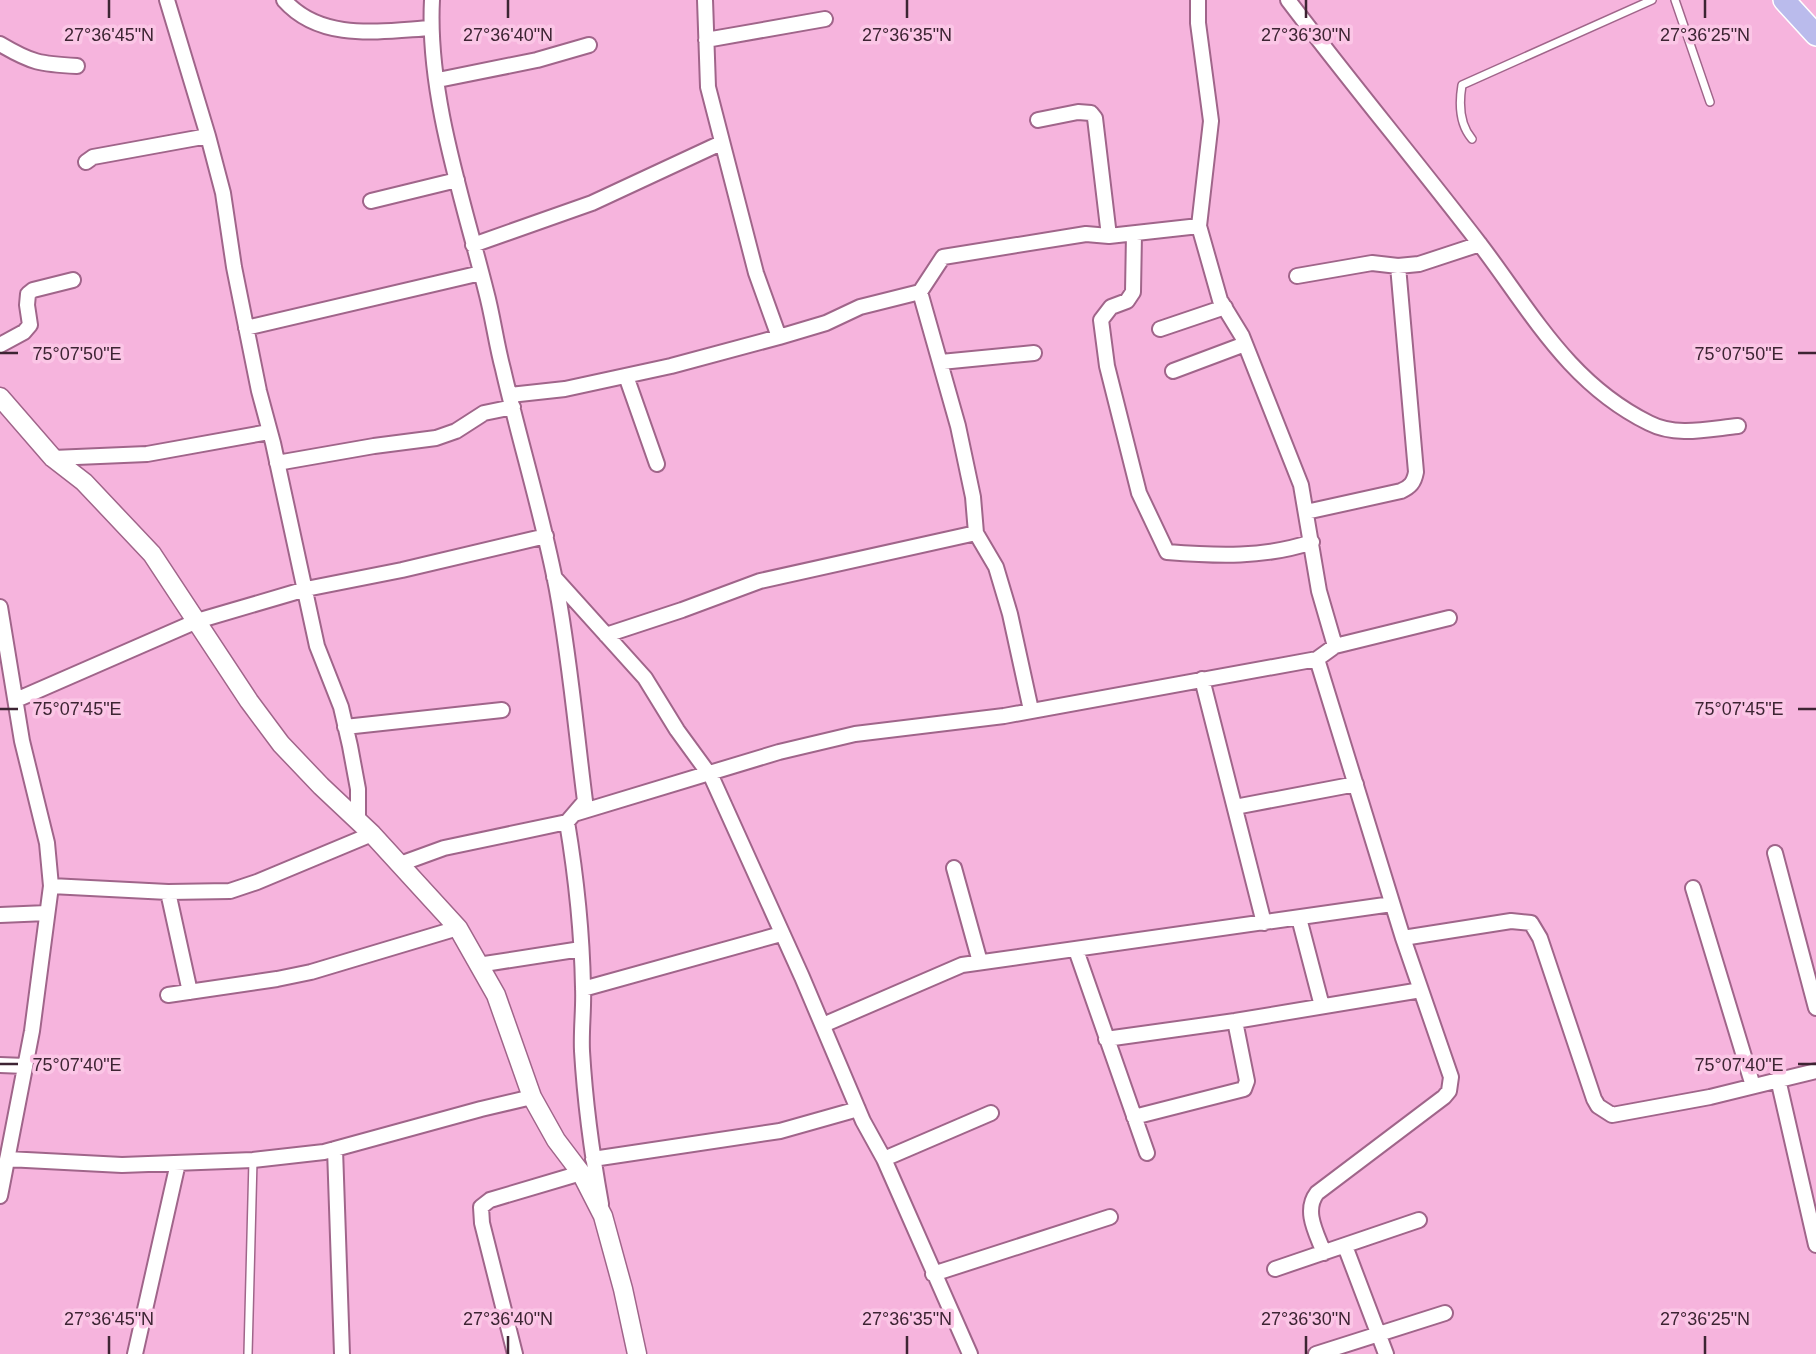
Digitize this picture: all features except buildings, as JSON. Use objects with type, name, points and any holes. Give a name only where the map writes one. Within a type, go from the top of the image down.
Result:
[{"type":"main road","points":[[1784,0],[1816,35]]},
{"type":"street","points":[[167,0],[223,193],[246,328],[317,646],[341,707],[358,789],[358,820]]},
{"type":"street","points":[[284,0],[303,18],[324,27],[359,31],[431,27]]},
{"type":"street","points":[[432,0],[431,27],[442,114],[554,577],[585,801],[570,818],[581,949],[582,1053],[593,1159],[603,1216],[637,1354]]},
{"type":"street","points":[[705,0],[708,87],[757,273],[779,337]]},
{"type":"street","points":[[1198,0],[1198,23],[1211,121],[1199,226],[1220,300],[1245,344],[1301,485],[1319,591],[1335,646]]},
{"type":"street","points":[[1288,0],[1480,244],[1556,349],[1587,380],[1614,402],[1650,424],[1671,431],[1738,426]]},
{"type":"street","points":[[706,40],[825,19]]},
{"type":"street","points":[[0,44],[28,60],[41,64],[77,66]]},
{"type":"street","points":[[438,80],[537,60],[589,45]]},
{"type":"street","points":[[1038,120],[1078,112],[1091,113],[1095,118],[1109,236]]},
{"type":"street","points":[[86,162],[93,157],[208,136]]},
{"type":"street","points":[[473,245],[592,203],[721,144]]},
{"type":"street","points":[[371,201],[457,180]]},
{"type":"street","points":[[277,463],[436,438],[456,431],[484,413],[511,401],[626,376],[826,323],[860,307],[920,292],[943,257],[1086,234],[1109,236],[1199,226]]},
{"type":"street","points":[[1134,234],[1133,292],[1127,301],[1111,307],[1101,320],[1107,366],[1139,493],[1167,552],[1227,557],[1286,550],[1312,542]]},
{"type":"street","points":[[1297,276],[1372,263],[1398,266],[1428,262],[1480,244]]},
{"type":"street","points":[[1306,512],[1401,491],[1408,488],[1414,480],[1416,472],[1398,266]]},
{"type":"street","points":[[246,328],[481,273]]},
{"type":"street","points":[[0,345],[24,332],[30,325],[28,294],[33,290],[73,280]]},
{"type":"street","points":[[920,292],[941,362],[973,497],[976,533],[996,567],[1010,614],[1031,710]]},
{"type":"street","points":[[1160,329],[1225,307]]},
{"type":"street","points":[[1172,371],[1245,344]]},
{"type":"street","points":[[941,362],[1034,353]]},
{"type":"street","points":[[626,376],[657,464]]},
{"type":"street","points":[[0,397],[53,458],[84,482],[152,554],[281,744],[372,834],[458,928],[496,995],[532,1097],[556,1140],[581,1173],[603,1216]]},
{"type":"street","points":[[53,458],[147,454],[270,432]]},
{"type":"street","points":[[607,635],[760,581],[976,533]]},
{"type":"street","points":[[16,700],[197,621],[306,589],[402,570],[546,536]]},
{"type":"street","points":[[554,577],[645,678],[708,774],[734,825],[858,1109],[884,1159],[970,1354]]},
{"type":"street","points":[[0,607],[22,741],[47,843],[51,886],[25,1066],[0,1196]]},
{"type":"street","points":[[400,864],[444,848],[570,818],[779,752],[855,734],[1031,710],[1317,659],[1335,646],[1449,618]]},
{"type":"street","points":[[1317,659],[1392,904],[1451,1077],[1449,1091],[1444,1097],[1317,1193],[1310,1210],[1324,1252]]},
{"type":"street","points":[[1202,679],[1264,923]]},
{"type":"street","points":[[345,727],[502,710]]},
{"type":"street","points":[[1235,807],[1356,784]]},
{"type":"street","points":[[51,886],[168,892],[221,891],[243,887],[372,834]]},
{"type":"street","points":[[1775,853],[1816,1008]]},
{"type":"street","points":[[954,868],[980,961]]},
{"type":"street","points":[[1693,888],[1754,1086]]},
{"type":"street","points":[[168,892],[190,992]]},
{"type":"street","points":[[822,1026],[943,972],[980,961],[1076,950],[1392,904]]},
{"type":"street","points":[[0,915],[47,913]]},
{"type":"street","points":[[1299,918],[1322,1006]]},
{"type":"street","points":[[1403,938],[1511,921],[1531,923],[1540,939],[1594,1099],[1598,1106],[1612,1115],[1710,1097],[1816,1071]]},
{"type":"street","points":[[168,995],[311,972],[458,928]]},
{"type":"street","points":[[583,989],[781,934]]},
{"type":"street","points":[[478,965],[581,949]]},
{"type":"street","points":[[1076,950],[1147,1153]]},
{"type":"street","points":[[1106,1039],[1421,990]]},
{"type":"street","points":[[1134,1117],[1244,1089],[1247,1081],[1235,1021]]},
{"type":"street","points":[[0,1065],[25,1066]]},
{"type":"street","points":[[1779,1079],[1816,1245]]},
{"type":"street","points":[[7,1159],[122,1165],[253,1160],[335,1149],[532,1097]]},
{"type":"street","points":[[593,1159],[780,1131],[858,1109]]},
{"type":"street","points":[[884,1159],[991,1113]]},
{"type":"street","points":[[335,1149],[342,1354]]},
{"type":"street","points":[[135,1354],[177,1163]]},
{"type":"street","points":[[515,1354],[481,1223],[481,1208],[490,1200],[581,1173]]},
{"type":"street","points":[[933,1274],[1110,1217]]},
{"type":"street","points":[[1275,1269],[1419,1220]]},
{"type":"street","points":[[1345,1246],[1386,1354]]},
{"type":"street","points":[[1316,1354],[1446,1313]]},
{"type":"lane","points":[[1472,139],[1466,132],[1459,105],[1462,85],[1651,0]]},
{"type":"lane","points":[[1675,0],[1710,102]]},
{"type":"lane","points":[[248,1354],[253,1160]]}]
